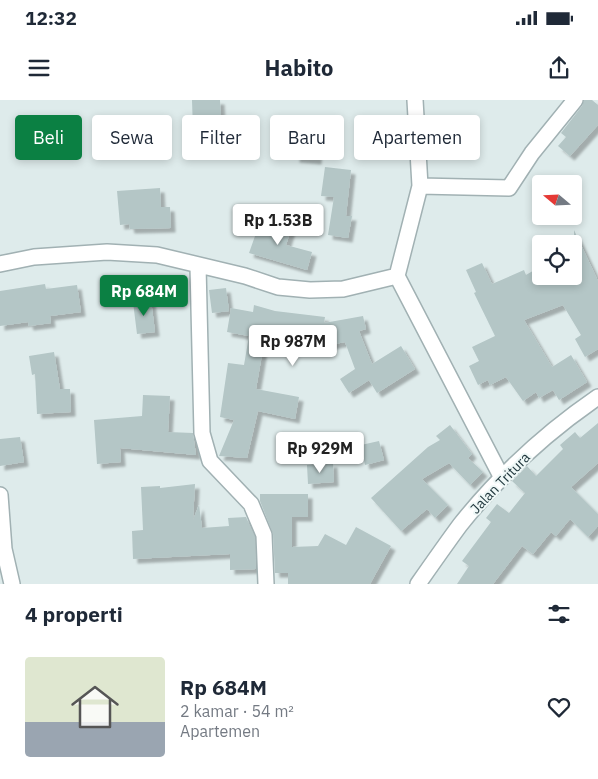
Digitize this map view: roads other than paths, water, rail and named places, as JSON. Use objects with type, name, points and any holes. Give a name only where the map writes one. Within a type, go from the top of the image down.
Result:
[{"type":"street","points":[[415,100],[420,186],[397,276],[502,478]]},
{"type":"street","points":[[420,186],[509,188],[532,153],[575,100]]},
{"type":"street","points":[[0,264],[34,258],[107,252],[156,255],[245,276],[278,287],[310,290],[343,289],[397,276]]},
{"type":"street","points":[[198,266],[202,432],[210,461],[251,504],[264,535],[266,584]]},
{"type":"street","name":"Jalan Tritura","points":[[418,584],[460,525],[502,478],[570,416],[598,398]]},
{"type":"street","points":[[0,494],[4,550],[12,584]]}]
